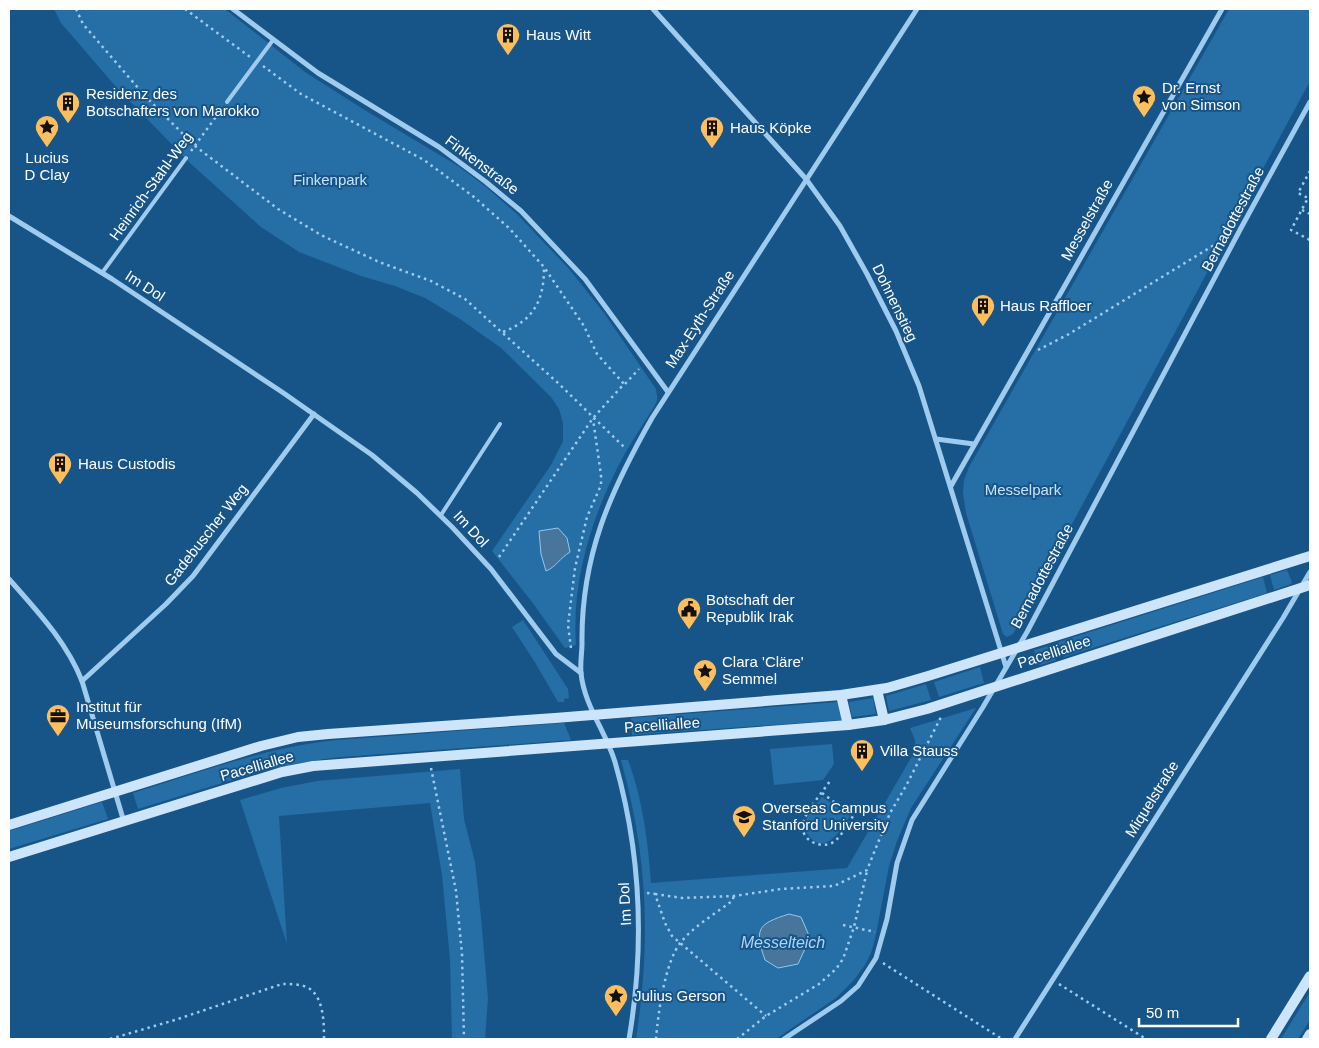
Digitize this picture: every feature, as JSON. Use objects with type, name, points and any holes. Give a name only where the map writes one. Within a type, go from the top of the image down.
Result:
[{"type":"street","name":"Finkenstraße","points":[[233,9],[318,73],[439,147],[521,211],[585,280],[668,392]]},
{"type":"street","name":"Dohnenstieg","points":[[653,9],[806,179],[840,226],[896,331],[919,386],[1006,667]]},
{"type":"street","name":"Max-Eyth-Straße","points":[[581,673],[582,606],[589,568],[599,528],[611,496],[631,454],[668,392],[917,9]]},
{"type":"street","name":"Messelstraße","points":[[951,486],[1222,9]]},
{"type":"street","name":"Bernadottestraße","points":[[784,1039],[841,1002],[858,986],[876,958],[887,919],[897,862],[912,820],[1018,648],[1310,102]]},
{"type":"street","name":"Im Dol","points":[[9,216],[102,273],[314,414],[372,455],[441,515],[491,569],[556,654],[581,673],[584,690],[614,759],[625,801],[635,860],[639,930],[638,969],[629,1039]]},
{"type":"street","name":"Gadebuscher Weg","points":[[82,681],[166,604],[193,576],[314,414]]},
{"type":"street","points":[[936,439],[974,444]]},
{"type":"street","name":"Pacelliallee","points":[[9,825],[261,746],[298,738],[328,734],[841,696],[877,690],[922,678],[1310,556]]},
{"type":"street","name":"Miquelstraße","points":[[1015,1039],[1305,587],[1310,572]]},
{"type":"street","points":[[9,578],[42,615],[75,663],[124,822]]},
{"type":"street","name":"Pacelliallee","points":[[9,857],[282,772],[313,766],[848,726],[884,720],[927,709],[1305,587]]},
{"type":"street","points":[[9,589],[17,588]]},
{"type":"street","points":[[877,690],[884,720]]},
{"type":"street","points":[[841,696],[848,726]]},
{"type":"street","points":[[1271,1039],[1310,976]]},
{"type":"street","points":[[1307,1039],[1310,1034]]},
{"type":"lane","points":[[227,102],[273,40]]},
{"type":"lane","name":"Heinrich-Stahl-Weg","points":[[102,273],[186,158]]},
{"type":"lane","points":[[441,515],[500,424]]},
{"type":"path","points":[[76,9],[83,24],[145,96],[195,146],[278,209],[321,235],[379,262],[431,281],[465,299],[558,383],[631,454]]},
{"type":"path","points":[[185,9],[301,94],[424,160],[474,197],[509,228],[544,267],[579,319],[598,354],[624,384]]},
{"type":"path","name":"Heinrich-Stahl-Weg","points":[[186,158],[227,102]]},
{"type":"path","points":[[1310,171],[1298,193],[1308,198],[1291,230],[1310,240]]},
{"type":"path","points":[[1302,210],[1310,214]]},
{"type":"path","points":[[1035,352],[1070,334],[1225,238]]},
{"type":"path","points":[[502,332],[526,318],[538,304],[544,282],[544,267]]},
{"type":"path","points":[[496,560],[593,418],[639,369]]},
{"type":"path","points":[[571,648],[568,625],[575,568],[587,517],[601,485],[593,418]]},
{"type":"path","points":[[737,1039],[766,1016],[819,984],[844,959],[854,927],[867,870],[890,813],[941,717]]},
{"type":"path","points":[[431,768],[456,891],[462,954],[464,1039]]},
{"type":"path","points":[[822,793],[853,816],[836,840],[824,846],[813,843],[804,833],[803,821],[830,781]]},
{"type":"path","points":[[647,893],[682,898],[734,896],[781,889],[834,886],[867,870]]},
{"type":"path","points":[[655,894],[665,923],[679,944],[766,1016]]},
{"type":"path","points":[[656,1039],[667,976],[679,944],[686,936],[732,901],[734,896]]},
{"type":"path","points":[[842,925],[874,932]]},
{"type":"path","points":[[876,958],[1002,1039]]},
{"type":"path","points":[[110,1039],[175,1020],[282,984],[300,985],[310,989],[317,998],[322,1014],[324,1039]]},
{"type":"path","points":[[1059,984],[1146,1039]]},
{"type":"green space","name":"Finkenpark","points":[[54,9],[225,9],[305,72],[458,166],[486,187],[518,215],[570,270],[604,313],[656,389],[657,397],[655,406],[617,468],[594,522],[579,582],[575,624],[576,645],[565,648],[492,551],[551,465],[563,441],[563,423],[559,409],[551,397],[501,348],[460,319],[425,298],[299,252],[261,227],[190,163],[117,88],[61,23]]},
{"type":"green space","name":"Messelpark","points":[[1229,9],[1310,9],[1310,81],[1013,634],[1007,637],[1003,634],[966,513],[963,492],[964,480],[969,467]]},
{"type":"green space","points":[[1287,570],[1292,582],[1291,584],[1274,590],[1270,575]]},
{"type":"green space","points":[[1263,577],[1267,593],[1064,657],[1058,642]]},
{"type":"green space","points":[[523,620],[568,689],[569,698],[564,699],[564,702],[558,702],[512,627]]},
{"type":"green space","points":[[1051,645],[1056,660],[1041,665],[1038,664],[1034,650]]},
{"type":"green space","points":[[980,667],[984,683],[939,697],[934,682]]},
{"type":"green space","points":[[926,684],[931,700],[889,711],[886,696]]},
{"type":"green space","points":[[873,698],[876,714],[852,717],[849,702]]},
{"type":"green space","points":[[838,702],[842,720],[632,735],[631,718]]},
{"type":"green space","points":[[976,708],[911,808],[889,866],[871,953],[854,980],[836,998],[776,1039],[636,1039],[644,967],[644,899],[637,831],[621,760],[628,760],[641,806],[651,883],[847,868],[915,751],[915,740],[910,728]]},
{"type":"green space","points":[[564,723],[571,740],[315,760],[238,778],[138,809],[133,793],[234,761],[311,743]]},
{"type":"green space","points":[[832,744],[834,764],[823,780],[774,785],[770,749]]},
{"type":"green space","points":[[460,769],[464,819],[475,862],[481,917],[488,998],[485,1039],[452,1039],[450,959],[442,875],[430,803],[279,816],[287,944],[240,800],[281,788],[317,781]]},
{"type":"green space","points":[[822,797],[850,816],[833,838],[828,842],[822,843],[816,842],[807,834],[805,825],[812,809]]},
{"type":"green space","points":[[102,802],[108,819],[9,849],[9,831]]},
{"type":"green space","points":[[1310,992],[1310,1020],[1298,1039],[1281,1039]]},
{"type":"water","points":[[558,528],[567,538],[570,552],[546,571],[541,554],[539,531]]},
{"type":"water","name":"Messelteich","points":[[789,914],[801,917],[810,938],[798,964],[778,968],[765,960],[760,941],[761,929],[771,921]]},
{"type":"place","name":"Haus Witt","points":[[508,56]]},
{"type":"place","name":"Dr. Ernst von Simson","points":[[1144,118]]},
{"type":"place","name":"Residenz des Botschafters von Marokko","points":[[68,124]]},
{"type":"place","name":"Lucius D Clay","points":[[47,148]]},
{"type":"place","name":"Haus Köpke","points":[[712,149]]},
{"type":"place","name":"Haus Raffloer","points":[[983,327]]},
{"type":"place","name":"Haus Custodis","points":[[60,485]]},
{"type":"place","name":"Botschaft der Republik Irak","points":[[689,630]]},
{"type":"place","name":"Clara 'Cläre' Semmel","points":[[705,692]]},
{"type":"place","name":"Institut für Museumsforschung (IfM)","points":[[58,737]]},
{"type":"place","name":"Villa Stauss","points":[[862,772]]},
{"type":"place","name":"Overseas Campus Stanford University","points":[[744,838]]},
{"type":"place","name":"Julius Gerson","points":[[616,1017]]}]
